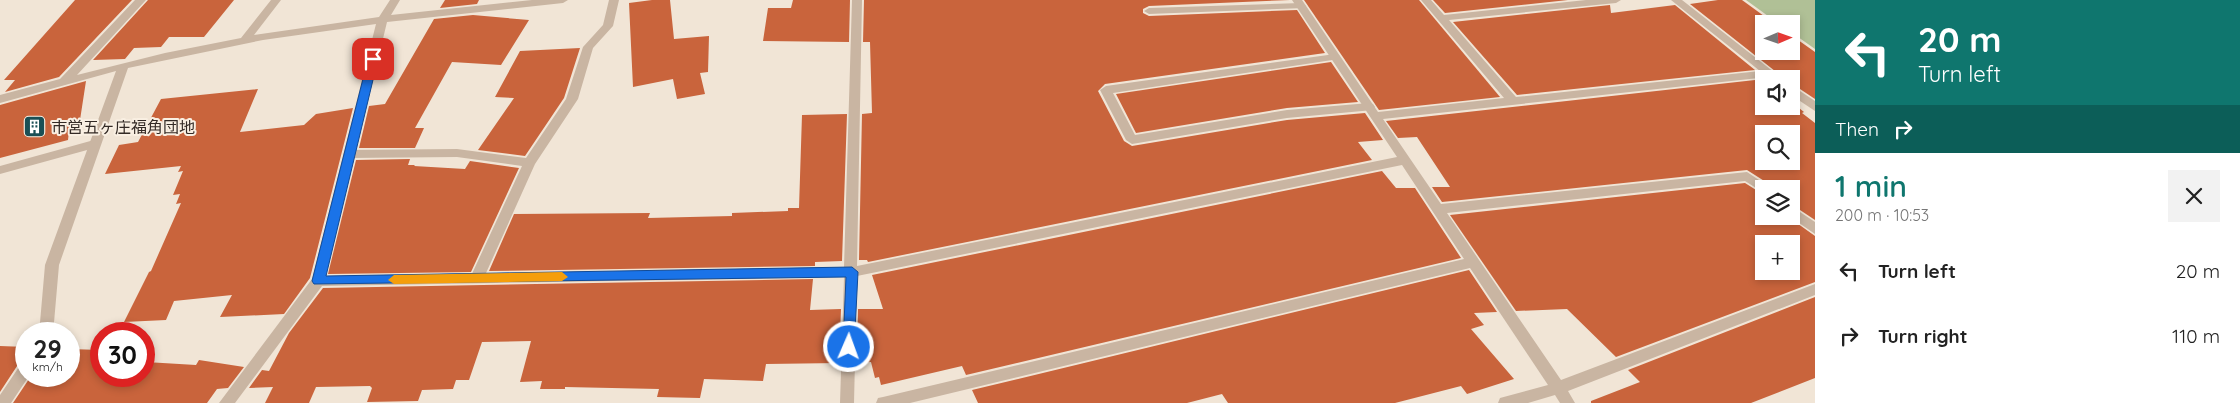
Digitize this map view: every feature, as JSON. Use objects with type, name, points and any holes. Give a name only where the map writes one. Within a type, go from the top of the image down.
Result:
[{"type":"street","points":[[63,83],[141,0]]},
{"type":"street","points":[[244,41],[276,0]]},
{"type":"street","points":[[226,403],[318,281],[382,20],[395,0]]},
{"type":"street","points":[[0,99],[164,56],[244,41],[382,20],[562,0]]},
{"type":"street","points":[[477,278],[529,163],[572,99],[588,47],[608,26],[614,0]]},
{"type":"street","points":[[847,403],[852,272],[853,95],[857,0]]},
{"type":"street","points":[[1426,0],[1513,101]]},
{"type":"street","points":[[1442,18],[1616,0]]},
{"type":"street","points":[[1676,0],[1766,70]]},
{"type":"street","points":[[1149,12],[1299,3],[1568,403]]},
{"type":"street","points":[[1335,56],[1106,90],[1132,140],[1288,114],[1372,112],[1513,101],[1755,78]]},
{"type":"street","points":[[47,322],[52,265],[94,144],[123,68]]},
{"type":"street","points":[[1800,96],[1815,108]]},
{"type":"street","points":[[0,170],[94,144]]},
{"type":"street","points":[[350,154],[457,153],[529,163]]},
{"type":"street","points":[[318,281],[852,272],[1405,160]]},
{"type":"street","points":[[1438,209],[1746,176],[1755,183]]},
{"type":"street","points":[[1800,217],[1815,229]]},
{"type":"street","points":[[883,403],[1473,262]]},
{"type":"street","points":[[1505,403],[1558,388],[1815,289]]},
{"type":"street","points":[[3,403],[15,385]]},
{"type":"green space","points":[[1746,0],[1815,0],[1815,49],[1800,38],[1800,15],[1767,15]]},
{"type":"building","points":[[75,0],[132,0],[59,77],[5,92],[15,80],[4,80]]},
{"type":"building","points":[[148,0],[234,0],[204,37],[169,37],[161,47],[134,48],[125,59],[93,60]]},
{"type":"building","points":[[445,0],[479,0],[477,4],[440,8]]},
{"type":"building","points":[[670,0],[674,39],[709,36],[708,72],[700,73],[705,94],[677,99],[673,79],[633,87],[629,3]]},
{"type":"building","points":[[793,0],[850,0],[849,42],[763,41],[768,8],[791,8]]},
{"type":"building","points":[[864,0],[1290,0],[1149,6],[1143,9],[1143,13],[1149,16],[1297,10],[1325,53],[1105,84],[1098,91],[1124,141],[1132,146],[1287,120],[1365,113],[1383,140],[1358,142],[1372,160],[868,262],[867,260],[859,260],[862,114],[872,113],[870,42],[863,42]]},
{"type":"building","points":[[1304,0],[1419,0],[1500,97],[1379,110]]},
{"type":"building","points":[[1433,0],[1568,0],[1445,13]]},
{"type":"building","points":[[1718,0],[1742,0],[1763,15],[1755,15],[1755,55],[1690,4]]},
{"type":"building","points":[[1610,5],[1611,13],[1675,5],[1755,70],[1517,95],[1453,22]]},
{"type":"building","points":[[473,15],[529,20],[501,65],[452,62],[415,128],[424,128],[415,148],[359,148],[369,106],[385,104],[434,19]]},
{"type":"building","points":[[1800,41],[1815,52],[1815,99],[1800,89],[1800,70],[1774,70],[1761,60],[1800,60]]},
{"type":"building","points":[[580,48],[564,98],[525,156],[478,150],[514,98],[495,97],[520,51]]},
{"type":"building","points":[[1331,62],[1358,102],[1287,108],[1136,133],[1116,94]]},
{"type":"building","points":[[1755,80],[1755,115],[1800,115],[1800,109],[1804,112],[1802,113],[1815,123],[1815,220],[1800,210],[1800,180],[1763,180],[1747,170],[1442,202],[1432,187],[1450,187],[1417,137],[1398,138],[1386,121]]},
{"type":"building","name":"市営五ヶ庄福角団地","points":[[86,81],[80,120],[70,122],[68,140],[0,158],[0,105]]},
{"type":"building","points":[[258,89],[240,132],[304,125],[316,114],[353,108],[310,278],[284,314],[220,317],[232,295],[174,301],[166,320],[124,322],[151,271],[181,203],[176,204],[180,194],[173,195],[183,171],[178,172],[181,166],[105,174],[119,145],[138,142],[161,99]]},
{"type":"building","points":[[847,114],[842,261],[815,262],[815,266],[489,271],[514,214],[650,213],[648,218],[732,216],[732,213],[788,211],[788,208],[799,208],[802,115]]},
{"type":"building","points":[[410,159],[408,165],[414,166],[465,169],[470,161],[519,168],[471,272],[328,274],[356,160]]},
{"type":"building","points":[[1382,171],[1396,188],[1415,188],[1461,258],[966,375],[962,366],[881,385],[879,377],[875,378],[871,362],[857,363],[858,309],[883,309],[872,275]]},
{"type":"building","points":[[1745,183],[1755,189],[1755,225],[1800,225],[1815,236],[1815,282],[1616,357],[1567,309],[1516,311],[1450,215]]},
{"type":"building","points":[[1469,270],[1497,312],[1474,313],[1484,325],[1471,329],[1514,379],[1467,394],[1461,386],[1395,403],[1228,403],[1222,394],[1187,403],[978,403],[972,390]]},
{"type":"building","points":[[813,279],[810,310],[841,309],[839,363],[766,364],[763,381],[704,379],[700,398],[657,397],[659,389],[565,387],[565,389],[540,389],[542,381],[520,382],[531,341],[482,342],[469,380],[456,380],[453,389],[422,390],[418,401],[367,402],[372,388],[370,386],[316,387],[309,403],[265,403],[273,387],[249,388],[262,370],[269,371],[289,333],[323,288]]},
{"type":"building","points":[[1815,297],[1815,378],[1751,403],[1591,403],[1591,401],[1640,382],[1628,370]]},
{"type":"building","points":[[0,346],[15,347],[15,369],[0,392]]},
{"type":"building","points":[[80,349],[90,350],[90,387],[155,387],[155,363],[196,365],[199,360],[244,367],[228,388],[217,389],[207,403],[13,403],[24,387],[80,387]]},
{"type":"slow traffic","points":[[394,280],[562,277]]},
{"type":"place","name":"市営五ヶ庄福角団地","points":[[35,127]]},
{"type":"route","points":[[373,59],[318,281],[852,272],[849,347]]}]
